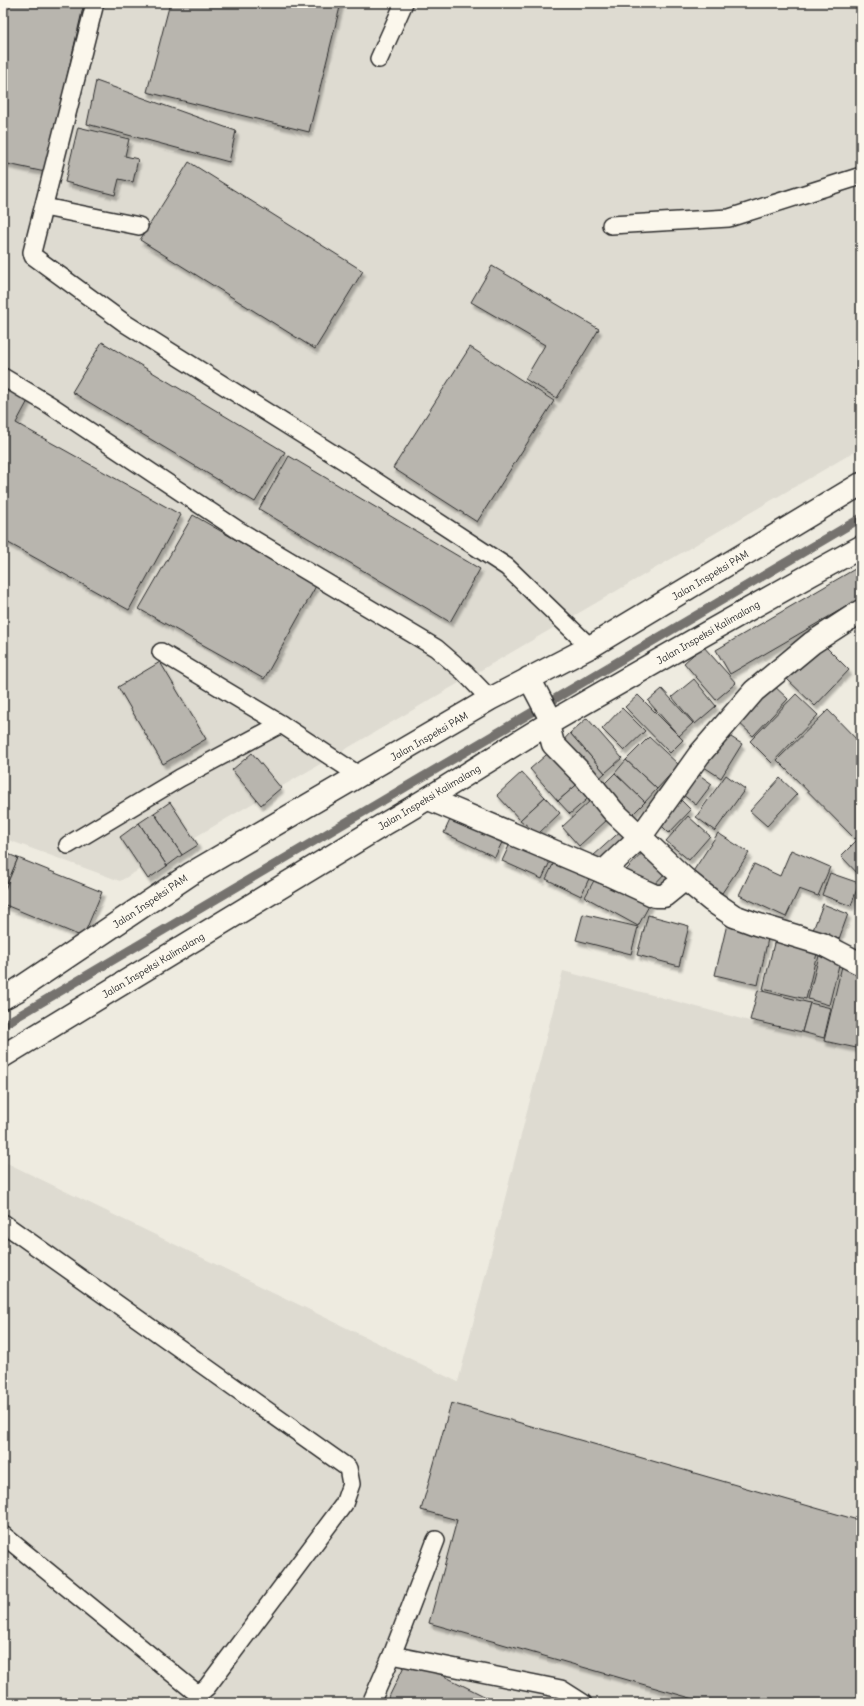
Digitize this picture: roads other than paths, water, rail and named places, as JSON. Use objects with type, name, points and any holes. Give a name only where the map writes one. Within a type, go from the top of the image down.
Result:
[{"type":"street","name":"Jalan Inspeksi PAM","points":[[3,998],[16,991],[192,873],[490,700],[590,647],[859,490]]},
{"type":"street","name":"Jalan Inspeksi Kalimalang","points":[[3,1056],[429,799],[548,721],[861,547]]},
{"type":"street","points":[[603,872],[641,836],[699,755],[754,691],[812,643],[861,611]]},
{"type":"street","points":[[530,680],[548,721],[553,744],[585,777],[613,811],[685,879],[712,901],[734,916],[822,944],[861,964]]},
{"type":"street","points":[[429,799],[603,872],[655,896],[664,896],[685,879]]},
{"type":"lane","points":[[95,3],[32,252],[36,260],[126,324],[346,462],[507,567],[590,647]]},
{"type":"lane","points":[[379,59],[404,3]]},
{"type":"lane","points":[[611,225],[729,218],[861,176]]},
{"type":"lane","points":[[44,207],[139,226]]},
{"type":"lane","points":[[3,377],[50,404],[238,530],[436,648],[464,672],[490,700]]},
{"type":"lane","points":[[161,652],[281,724],[360,776]]},
{"type":"lane","points":[[68,845],[180,778],[281,724]]},
{"type":"lane","points":[[3,1223],[348,1468],[352,1484],[344,1504],[207,1687],[201,1692],[194,1691],[3,1535]]},
{"type":"lane","points":[[371,1703],[392,1654],[436,1540]]},
{"type":"lane","points":[[392,1654],[561,1689],[583,1703]]},
{"type":"waterway","points":[[3,1025],[861,518]]}]
